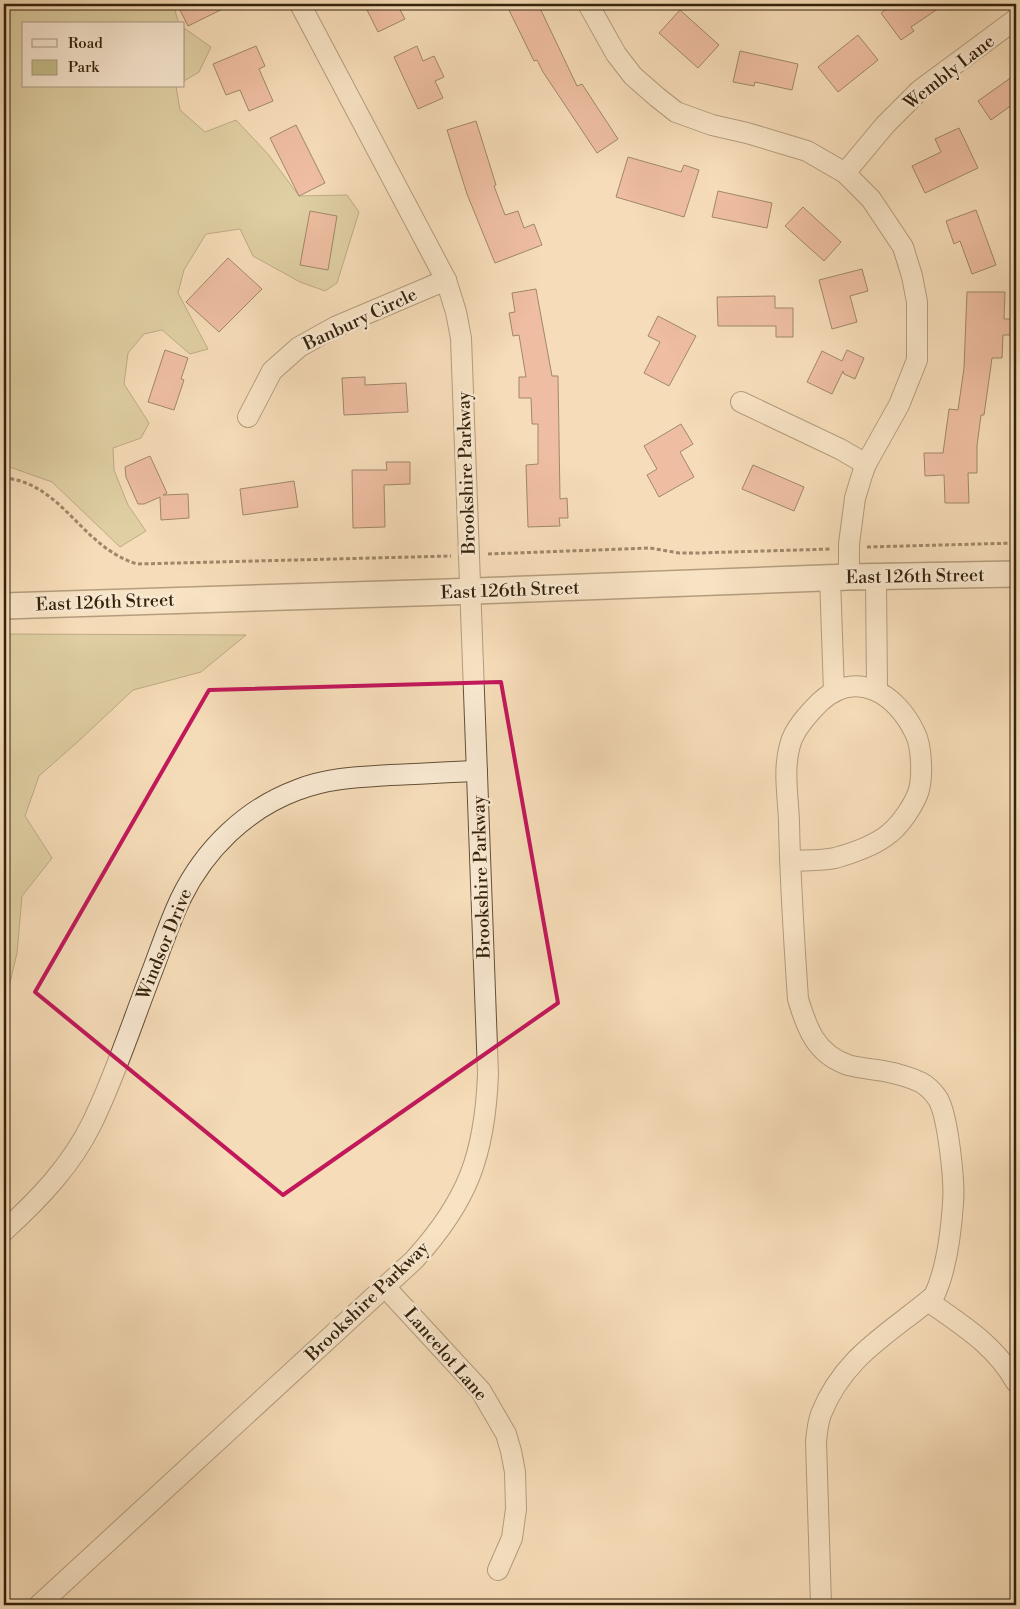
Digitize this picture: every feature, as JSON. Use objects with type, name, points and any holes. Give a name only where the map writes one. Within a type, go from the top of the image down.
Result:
[{"type":"street","name":"Brookshire Parkway","points":[[39,1605],[414,1260],[448,1219],[464,1191],[476,1161],[484,1129],[488,1074],[461,338],[456,312],[446,280],[300,4]]},
{"type":"street","points":[[588,4],[616,54],[634,76],[676,112],[712,126],[807,151],[845,173],[871,199],[903,247],[918,302],[917,360],[899,405],[866,464],[855,498],[849,548],[839,577],[834,692]]},
{"type":"street","name":"Wembly Lane","points":[[845,173],[885,125],[920,90],[1016,20]]},
{"type":"street","name":"Banbury Circle","points":[[248,417],[272,371],[299,347],[335,327],[446,280]]},
{"type":"street","points":[[741,402],[840,449],[866,464]]},
{"type":"street","name":"East 126th Street","points":[[4,606],[839,577],[1016,574]]},
{"type":"street","points":[[876,577],[877,691]]},
{"type":"street","points":[[790,861],[834,858],[871,845],[890,833],[905,816],[918,792],[921,772],[920,750],[916,734],[902,713],[888,697],[872,688],[855,685],[843,687],[827,695],[800,725],[790,745],[787,770],[790,861],[798,999],[804,1020],[815,1041],[830,1057],[849,1065],[912,1078],[925,1086],[938,1099],[944,1117],[952,1167],[954,1202],[939,1286],[934,1296],[864,1350],[843,1374],[830,1394],[820,1416],[816,1441],[821,1605]]},
{"type":"street","name":"Windsor Drive","points":[[4,1231],[51,1185],[79,1147],[106,1093],[181,898],[202,863],[235,827],[254,811],[275,800],[298,789],[325,781],[348,777],[477,771]]},
{"type":"street","name":"Lancelot Lane","points":[[385,1287],[471,1379],[489,1403],[506,1434],[515,1472],[516,1509],[512,1538],[498,1570]]},
{"type":"street","points":[[928,1300],[979,1337],[1013,1370]]},
{"type":"path","points":[[4,478],[24,482],[47,495],[104,548],[124,560],[137,564],[650,548],[679,553],[698,553],[1016,543]]},
{"type":"highlighted area","points":[[501,682],[558,1003],[283,1195],[35,992],[209,690]]},
{"type":"green space","points":[[4,4],[173,4],[178,22],[22,22],[22,88],[176,88],[180,110],[205,132],[236,120],[268,154],[299,196],[347,195],[359,212],[337,283],[325,291],[300,282],[253,256],[240,229],[206,234],[184,270],[178,293],[208,349],[190,354],[162,330],[144,334],[128,353],[124,384],[149,423],[141,438],[113,448],[114,470],[128,505],[146,531],[120,547],[52,482],[4,465]]},
{"type":"green space","points":[[185,29],[211,47],[199,72],[185,80]]},
{"type":"green space","points":[[4,634],[246,635],[201,672],[133,690],[39,776],[25,816],[52,858],[22,896],[17,953],[4,1008]]},
{"type":"building","points":[[177,4],[233,4],[188,26]]},
{"type":"building","points":[[364,4],[397,4],[405,19],[378,32]]},
{"type":"building","points":[[506,4],[538,4],[577,86],[582,84],[618,139],[597,153],[537,60],[534,61]]},
{"type":"building","points":[[894,4],[945,4],[911,27],[914,31],[901,40],[881,13]]},
{"type":"building","points":[[680,10],[719,45],[698,68],[659,33]]},
{"type":"building","points":[[858,35],[878,60],[838,92],[818,67]]},
{"type":"building","points":[[256,46],[265,66],[259,69],[273,101],[249,111],[240,90],[226,95],[213,64]]},
{"type":"building","points":[[417,46],[423,61],[434,56],[444,77],[435,81],[443,98],[418,109],[394,57]]},
{"type":"building","points":[[740,51],[798,64],[792,90],[755,82],[754,86],[733,82]]},
{"type":"building","points":[[1016,74],[1016,102],[991,120],[978,101]]},
{"type":"building","points":[[476,121],[496,185],[494,186],[505,215],[518,211],[524,228],[534,224],[542,245],[495,263],[467,194],[447,130]]},
{"type":"building","points":[[296,125],[325,183],[299,196],[270,138]]},
{"type":"building","points":[[959,128],[978,168],[925,193],[912,166],[941,152],[935,139]]},
{"type":"building","points":[[628,157],[681,172],[684,165],[699,170],[684,217],[616,197]]},
{"type":"building","points":[[718,191],[772,203],[767,228],[712,217]]},
{"type":"building","points":[[803,207],[841,242],[824,261],[785,226]]},
{"type":"building","points":[[976,210],[996,265],[972,274],[960,241],[954,244],[946,221]]},
{"type":"building","points":[[310,211],[337,216],[328,270],[300,265]]},
{"type":"building","points":[[228,258],[262,289],[219,332],[186,302]]},
{"type":"building","points":[[862,269],[868,291],[850,296],[857,322],[832,329],[819,280]]},
{"type":"building","points":[[536,289],[552,376],[558,376],[560,499],[567,498],[568,518],[559,518],[560,526],[528,527],[526,465],[538,464],[538,424],[532,424],[531,398],[519,398],[519,377],[526,377],[519,335],[513,336],[509,313],[515,312],[512,293]]},
{"type":"building","points":[[967,292],[1005,292],[1004,319],[1011,319],[1011,335],[1003,335],[1002,358],[992,358],[984,415],[981,415],[977,446],[977,473],[968,473],[969,503],[945,503],[944,475],[925,476],[924,453],[943,453],[949,409],[958,410],[964,368]]},
{"type":"building","points":[[775,296],[775,308],[793,308],[793,337],[776,337],[776,326],[718,326],[717,297]]},
{"type":"building","points":[[658,316],[696,336],[669,386],[644,373],[660,342],[648,336]]},
{"type":"building","points":[[165,350],[188,358],[181,379],[184,380],[174,410],[148,402]]},
{"type":"building","points":[[847,350],[864,358],[855,379],[844,374],[843,371],[832,394],[807,382],[822,351],[842,361]]},
{"type":"building","points":[[365,377],[365,385],[406,383],[408,412],[344,415],[342,378]]},
{"type":"building","points":[[681,424],[693,444],[680,452],[694,477],[659,497],[647,475],[657,469],[644,446]]},
{"type":"building","points":[[150,456],[167,493],[163,495],[188,494],[189,518],[161,520],[160,497],[144,504],[138,504],[126,477],[125,467]]},
{"type":"building","points":[[386,462],[410,462],[410,484],[384,485],[385,527],[353,528],[352,470],[387,470]]},
{"type":"building","points":[[753,465],[804,487],[794,511],[742,489]]},
{"type":"building","points":[[294,481],[298,507],[243,515],[240,489]]}]
